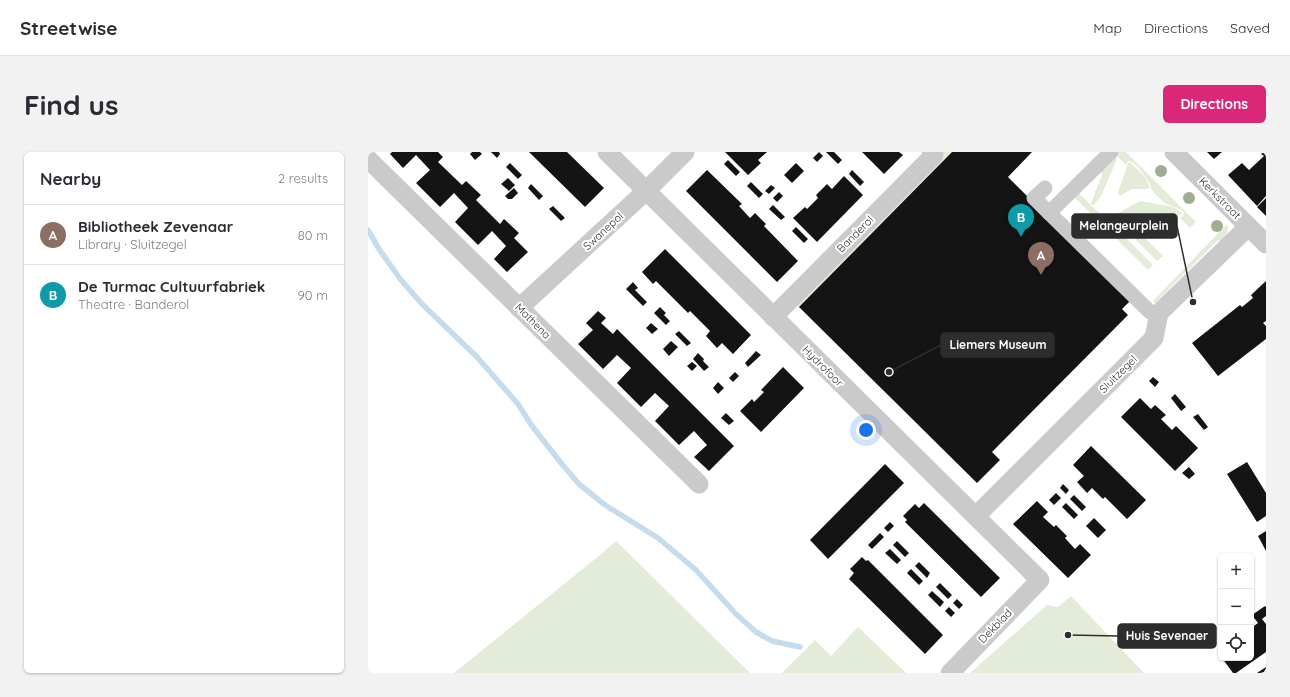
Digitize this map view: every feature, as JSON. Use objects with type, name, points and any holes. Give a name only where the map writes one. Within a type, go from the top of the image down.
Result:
[{"type":"street","name":"Hydrofoor","points":[[607,152],[1040,580]]},
{"type":"street","name":"Swanepol","points":[[519,308],[646,191],[684,152]]},
{"type":"street","name":"Banderol","points":[[773,317],[934,155],[931,152]]},
{"type":"street","points":[[1050,213],[1110,152]]},
{"type":"street","name":"Kerkstraat","points":[[1174,152],[1266,244]]},
{"type":"street","name":"Mathena","points":[[368,159],[699,484]]},
{"type":"street","points":[[1045,188],[1034,198],[1150,312],[1159,313],[1248,227]]},
{"type":"street","name":"Sluitzegel","points":[[976,516],[1154,338],[1159,313]]},
{"type":"street","name":"Dekblad","points":[[950,673],[1040,580]]},
{"type":"green space","points":[[938,152],[952,152],[799,307],[795,303]]},
{"type":"green space","points":[[1117,152],[1126,152],[1196,222],[1190,228],[1180,218],[1183,216],[1184,212],[1161,200],[1151,189],[1151,186],[1138,168],[1132,162],[1128,161],[1126,165],[1115,154]]},
{"type":"green space","points":[[1116,157],[1117,159],[1101,196],[1094,205],[1092,205],[1091,203],[1102,175],[1101,171]]},
{"type":"green space","points":[[1128,163],[1131,163],[1144,176],[1150,187],[1148,189],[1132,189],[1120,196],[1118,193]]},
{"type":"green space","points":[[1078,192],[1107,220],[1105,225],[1107,227],[1114,226],[1153,265],[1148,270],[1073,196]]},
{"type":"green space","points":[[1140,201],[1174,207],[1182,213],[1156,234],[1125,220],[1110,226],[1107,225],[1111,217]]},
{"type":"green space","points":[[1125,223],[1133,226],[1163,256],[1157,261],[1120,224]]},
{"type":"green space","points":[[1227,224],[1228,232],[1221,242],[1218,240],[1155,303],[1153,301]]},
{"type":"green space","points":[[616,541],[750,673],[454,673],[600,555]]},
{"type":"green space","points":[[1071,596],[1144,673],[970,673],[1047,605],[1058,607]]},
{"type":"green space","points":[[858,627],[906,673],[782,673],[815,640],[831,656]]},
{"type":"building","points":[[392,152],[438,152],[443,157],[438,162],[462,185],[466,181],[481,195],[476,200],[500,224],[504,219],[519,233],[514,238],[528,252],[507,272],[494,259],[506,246],[492,231],[478,245],[455,222],[468,208],[454,193],[440,207],[416,183],[430,170],[416,155],[403,168],[390,154]]},
{"type":"building","points":[[472,152],[480,152],[482,154],[475,160],[470,154]]},
{"type":"building","points":[[491,152],[499,152],[500,154],[497,158]]},
{"type":"building","points":[[529,152],[567,152],[604,188],[585,207]]},
{"type":"building","points":[[725,152],[767,152],[758,160],[761,163],[748,175]]},
{"type":"building","points":[[819,152],[823,156],[817,162],[813,158]]},
{"type":"building","points":[[826,152],[834,152],[842,160],[838,164]]},
{"type":"building","points":[[862,152],[899,152],[903,155],[884,174]]},
{"type":"building","points":[[952,152],[1032,152],[1008,177],[1131,300],[1122,309],[1128,315],[992,452],[1000,460],[977,483],[799,307]]},
{"type":"building","points":[[1207,152],[1222,152],[1214,159]]},
{"type":"building","points":[[1266,152],[1266,196],[1257,206],[1228,175],[1242,163],[1249,170],[1264,156],[1261,154]]},
{"type":"building","points":[[728,160],[740,172],[736,176],[724,164]]},
{"type":"building","points":[[510,163],[522,175],[518,179],[506,167]]},
{"type":"building","points":[[796,163],[804,171],[792,183],[784,175]]},
{"type":"building","points":[[707,170],[742,204],[739,206],[750,218],[755,213],[766,224],[764,226],[798,261],[777,282],[686,191]]},
{"type":"building","points":[[852,170],[864,182],[860,186],[849,174]]},
{"type":"building","points":[[844,176],[863,195],[817,242],[793,218],[805,207],[807,209],[818,198],[816,195],[827,184],[832,189]]},
{"type":"building","points":[[508,178],[515,185],[509,191],[501,184]]},
{"type":"building","points":[[751,182],[763,194],[759,198],[747,186]]},
{"type":"building","points":[[531,184],[543,196],[539,200],[528,188]]},
{"type":"building","points":[[771,185],[775,188],[769,194],[765,191]]},
{"type":"building","points":[[514,188],[518,193],[512,199],[508,199],[505,196]]},
{"type":"building","points":[[779,192],[783,196],[777,202],[773,198]]},
{"type":"building","points":[[1266,198],[1266,216],[1257,207]]},
{"type":"building","points":[[773,205],[785,217],[781,220],[769,209]]},
{"type":"building","points":[[553,206],[565,218],[561,221],[549,209]]},
{"type":"building","points":[[796,227],[808,239],[804,243],[792,231]]},
{"type":"building","points":[[665,249],[751,335],[733,354],[722,343],[717,348],[706,336],[710,331],[690,311],[688,313],[656,281],[653,284],[642,272]]},
{"type":"building","points":[[1266,281],[1266,321],[1263,323],[1266,326],[1266,339],[1218,376],[1192,343],[1240,305],[1242,307],[1253,298],[1251,295]]},
{"type":"building","points":[[633,282],[638,288],[635,290],[647,302],[643,306],[626,289]]},
{"type":"building","points":[[660,307],[666,313],[664,315],[670,321],[666,325],[654,313]]},
{"type":"building","points":[[598,311],[606,318],[601,323],[613,334],[617,329],[734,446],[709,471],[694,457],[707,445],[694,431],[679,445],[655,421],[669,406],[655,393],[641,407],[617,383],[631,368],[617,355],[603,369],[578,344],[593,330],[586,323]]},
{"type":"building","points":[[651,323],[658,329],[652,334],[646,328]]},
{"type":"building","points":[[679,331],[691,343],[687,346],[675,334]]},
{"type":"building","points":[[671,341],[678,347],[669,356],[663,349]]},
{"type":"building","points":[[756,351],[761,355],[748,367],[745,363]]},
{"type":"building","points":[[698,353],[709,367],[704,371],[693,359]]},
{"type":"building","points":[[692,362],[697,366],[692,371],[687,366]]},
{"type":"building","points":[[783,367],[804,388],[761,432],[740,411],[752,399],[754,402],[764,392],[761,390]]},
{"type":"building","points":[[735,372],[739,376],[733,382],[729,378]]},
{"type":"building","points":[[1153,377],[1159,382],[1155,387],[1149,381]]},
{"type":"building","points":[[718,382],[724,388],[718,394],[713,388]]},
{"type":"building","points":[[1175,394],[1186,407],[1181,411],[1171,398]]},
{"type":"building","points":[[1140,398],[1151,409],[1155,405],[1166,415],[1161,419],[1172,430],[1176,426],[1198,448],[1175,471],[1121,417]]},
{"type":"building","points":[[726,413],[734,421],[729,425],[721,418]]},
{"type":"building","points":[[1198,414],[1208,427],[1204,430],[1193,417]]},
{"type":"building","points":[[1091,446],[1146,500],[1127,519],[1105,497],[1103,499],[1092,488],[1087,493],[1077,482],[1084,476],[1073,465]]},
{"type":"building","points":[[1247,462],[1266,493],[1266,516],[1257,522],[1227,474]]},
{"type":"building","points":[[885,464],[904,483],[828,559],[810,540]]},
{"type":"building","points":[[1189,467],[1195,474],[1189,479],[1182,473]]},
{"type":"building","points":[[1063,484],[1069,490],[1066,494],[1060,488]]},
{"type":"building","points":[[1056,493],[1061,498],[1054,505],[1049,500]]},
{"type":"building","points":[[1074,495],[1086,507],[1082,511],[1070,499]]},
{"type":"building","points":[[1037,501],[1048,512],[1043,517],[1054,527],[1056,525],[1067,536],[1065,538],[1075,549],[1080,544],[1091,555],[1068,578],[1013,524]]},
{"type":"building","points":[[924,503],[1000,578],[981,597],[905,522],[907,520],[903,516],[915,504],[919,508]]},
{"type":"building","points":[[1066,503],[1078,515],[1074,519],[1062,507]]},
{"type":"building","points":[[1094,518],[1106,530],[1098,538],[1086,526]]},
{"type":"building","points":[[890,522],[894,526],[888,532],[884,528]]},
{"type":"building","points":[[1266,531],[1266,551],[1258,536]]},
{"type":"building","points":[[880,533],[884,537],[872,549],[868,545]]},
{"type":"building","points":[[897,541],[909,553],[905,557],[893,545]]},
{"type":"building","points":[[890,549],[901,560],[897,564],[885,553]]},
{"type":"building","points":[[862,557],[866,561],[868,560],[943,635],[925,654],[849,579],[854,573],[850,569]]},
{"type":"building","points":[[919,562],[930,573],[927,578],[915,566]]},
{"type":"building","points":[[911,569],[923,581],[919,585],[907,573]]},
{"type":"building","points":[[940,583],[952,595],[948,599],[936,587]]},
{"type":"building","points":[[932,591],[944,602],[940,607],[928,595]]},
{"type":"building","points":[[957,599],[963,605],[959,609],[953,603]]},
{"type":"building","points":[[1265,606],[1266,607],[1266,616],[1262,619],[1266,624],[1266,652],[1254,660],[1254,626],[1258,623],[1254,618],[1254,614]]},
{"type":"building","points":[[949,607],[955,613],[951,617],[945,611]]},
{"type":"building","points":[[1224,661],[1253,661],[1236,673],[1233,673]]},
{"type":"building","points":[[1266,667],[1266,673],[1257,673]]},
{"type":"waterway","points":[[368,230],[379,249],[401,280],[422,304],[477,357],[518,404],[532,426],[579,484],[605,505],[658,538],[696,570],[736,614],[756,632],[772,641],[800,647]]},
{"type":"place","name":"De Turmac Cultuurfabriek","points":[[1021,237]]},
{"type":"place","name":"Bibliotheek Zevenaar","points":[[1041,275]]},
{"type":"place","name":"Melangeurplein","points":[[1193,302]]},
{"type":"place","name":"Liemers Museum","points":[[889,372]]},
{"type":"place","name":"Huis Sevenaer","points":[[1068,635]]}]
